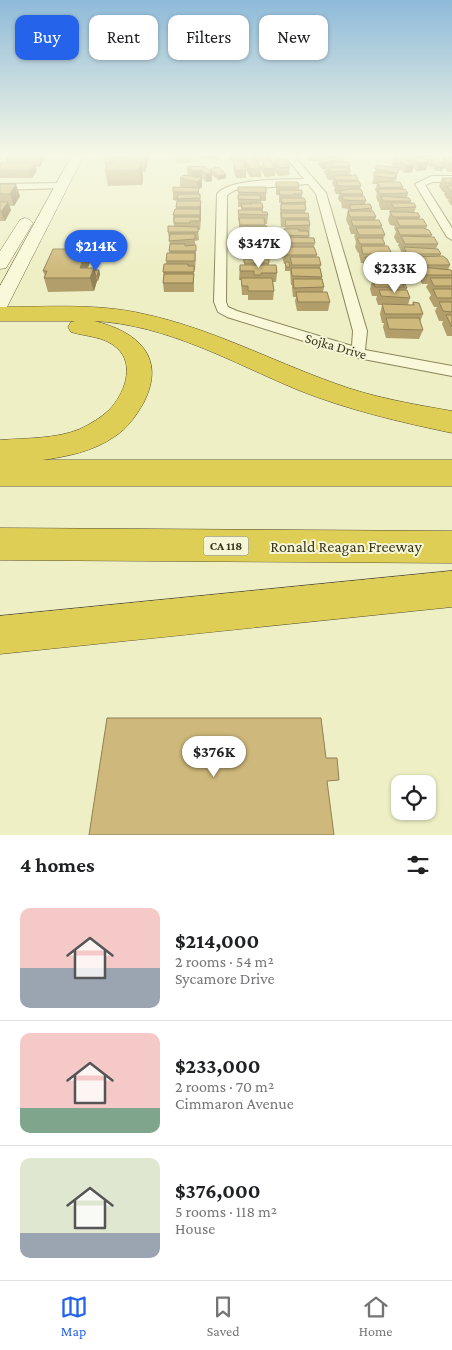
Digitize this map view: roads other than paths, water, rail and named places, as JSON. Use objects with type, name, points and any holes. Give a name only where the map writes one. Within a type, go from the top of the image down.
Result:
[{"type":"highway","points":[[0,314],[92,314],[123,317],[161,325],[328,391],[414,415],[452,422]]},
{"type":"highway","points":[[0,326],[82,326],[96,328],[111,333],[132,348],[140,369],[133,398],[126,409],[116,420],[99,431],[72,443],[44,449],[0,452]]},
{"type":"highway","points":[[0,473],[452,473]]},
{"type":"highway","name":"Ronald Reagan Freeway","points":[[0,544],[452,547]]},
{"type":"highway","points":[[0,558],[119,546]]},
{"type":"highway","points":[[0,635],[452,589]]},
{"type":"main road","points":[[0,264],[48,194]]},
{"type":"main road","points":[[0,303],[50,194]]},
{"type":"street","points":[[222,194],[220,302],[223,310]]},
{"type":"street","points":[[322,194],[358,325],[358,353]]},
{"type":"street","points":[[426,194],[452,237]]},
{"type":"street","name":"Sojka Drive","points":[[223,310],[358,353],[452,371]]}]
